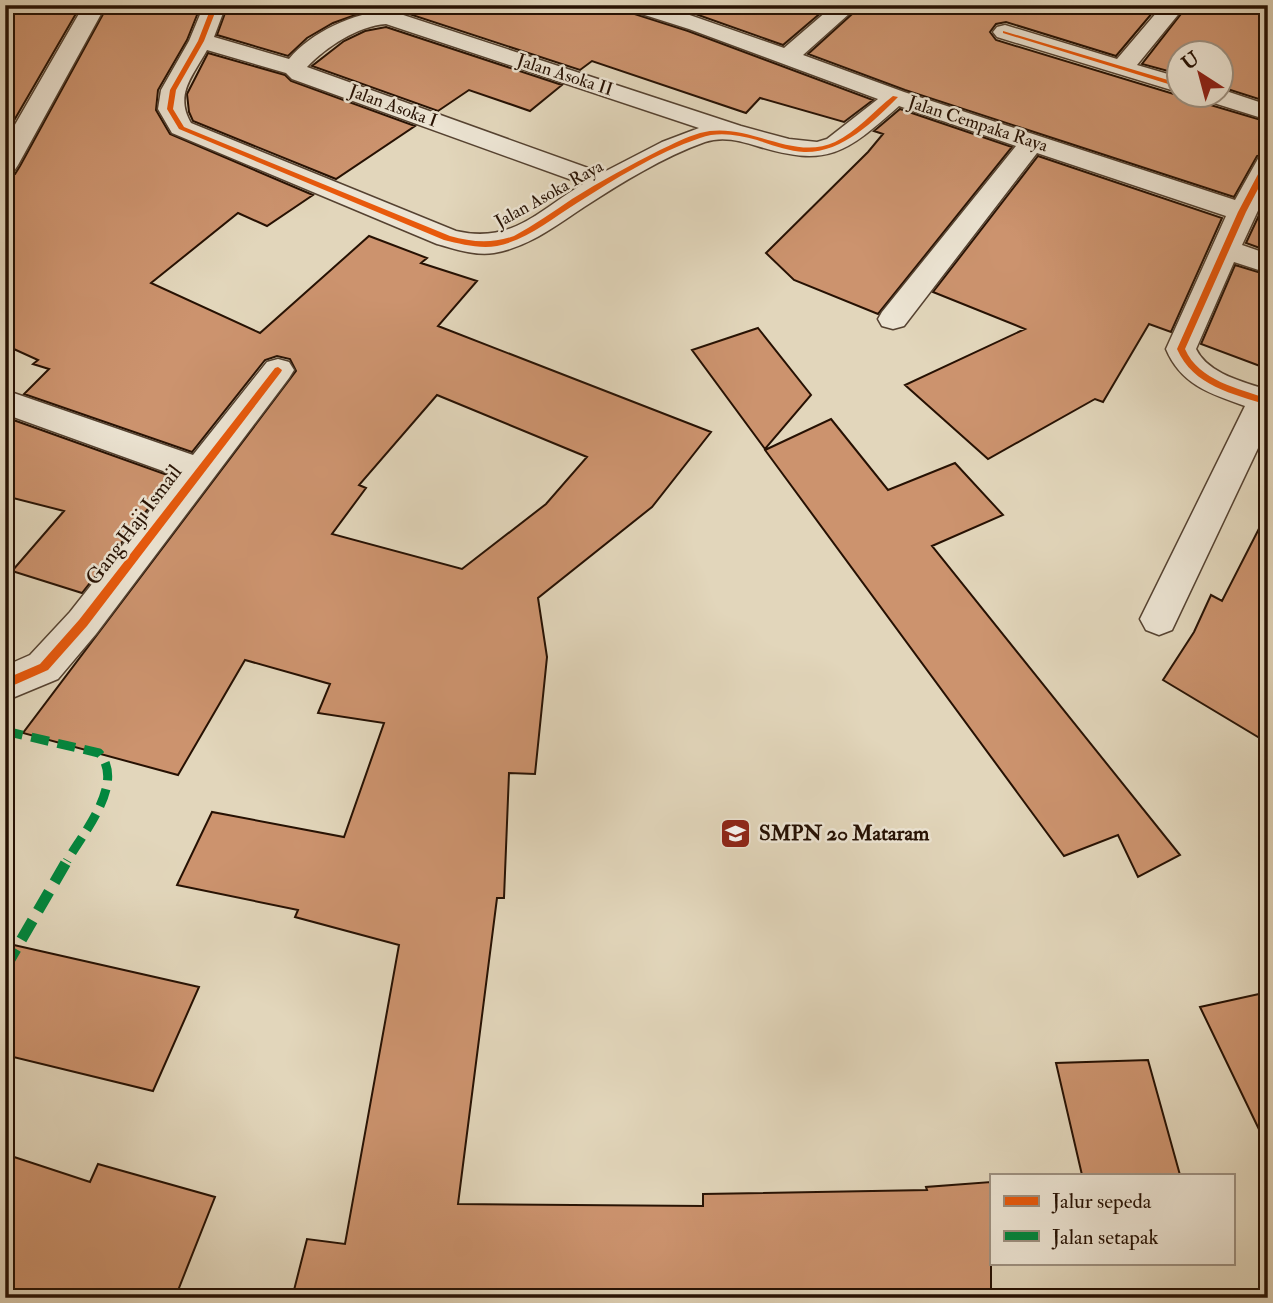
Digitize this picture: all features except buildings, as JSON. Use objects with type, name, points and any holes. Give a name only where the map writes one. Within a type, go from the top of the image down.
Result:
[{"type":"street","points":[[5,165],[95,5]]},
{"type":"street","name":"Jalan Asoka Raya","points":[[215,5],[201,41],[173,90],[170,108],[181,128],[447,238],[479,245],[497,244],[528,230],[604,183],[701,135],[736,132],[787,148],[822,148],[843,140],[895,97]]},
{"type":"street","name":"Jalan Cempaka Raya","points":[[637,5],[697,24],[895,97],[1242,212]]},
{"type":"street","points":[[697,24],[721,5]]},
{"type":"street","points":[[787,57],[848,5]]},
{"type":"street","points":[[1122,68],[1175,5]]},
{"type":"street","name":"Jalan Asoka II","points":[[294,68],[321,45],[366,20],[381,17],[394,19],[736,132]]},
{"type":"street","points":[[1005,32],[1164,81]]},
{"type":"street","name":"Jalan Asoka I","points":[[201,41],[294,68],[301,74],[604,183]]},
{"type":"street","points":[[1234,102],[1268,113]]},
{"type":"street","points":[[892,319],[1033,141]]},
{"type":"street","points":[[1159,619],[1266,401],[1209,379],[1187,363],[1182,345],[1242,212],[1268,163]]},
{"type":"street","points":[[1225,250],[1268,264]]},
{"type":"street","name":"Gang Haji Ismail","points":[[5,684],[44,667],[111,587],[278,370]]},
{"type":"street","points":[[5,402],[200,471]]},
{"type":"marked path","points":[[5,731],[99,753],[109,769],[108,786],[103,799],[5,968]]},
{"type":"cycle path","points":[[215,5],[201,41],[173,90],[170,109],[181,128],[447,238],[476,244],[494,244],[516,237],[622,173],[701,135],[735,133],[785,147],[819,149],[844,139],[895,97]]},
{"type":"cycle path","points":[[1005,32],[1164,81]]},
{"type":"cycle path","points":[[1268,163],[1242,212],[1181,349],[1194,370],[1205,377],[1268,402]]},
{"type":"cycle path","points":[[5,684],[44,667],[83,623],[278,370]]},
{"type":"place","name":"SMPN 20 Mataram","points":[[736,833]]}]
